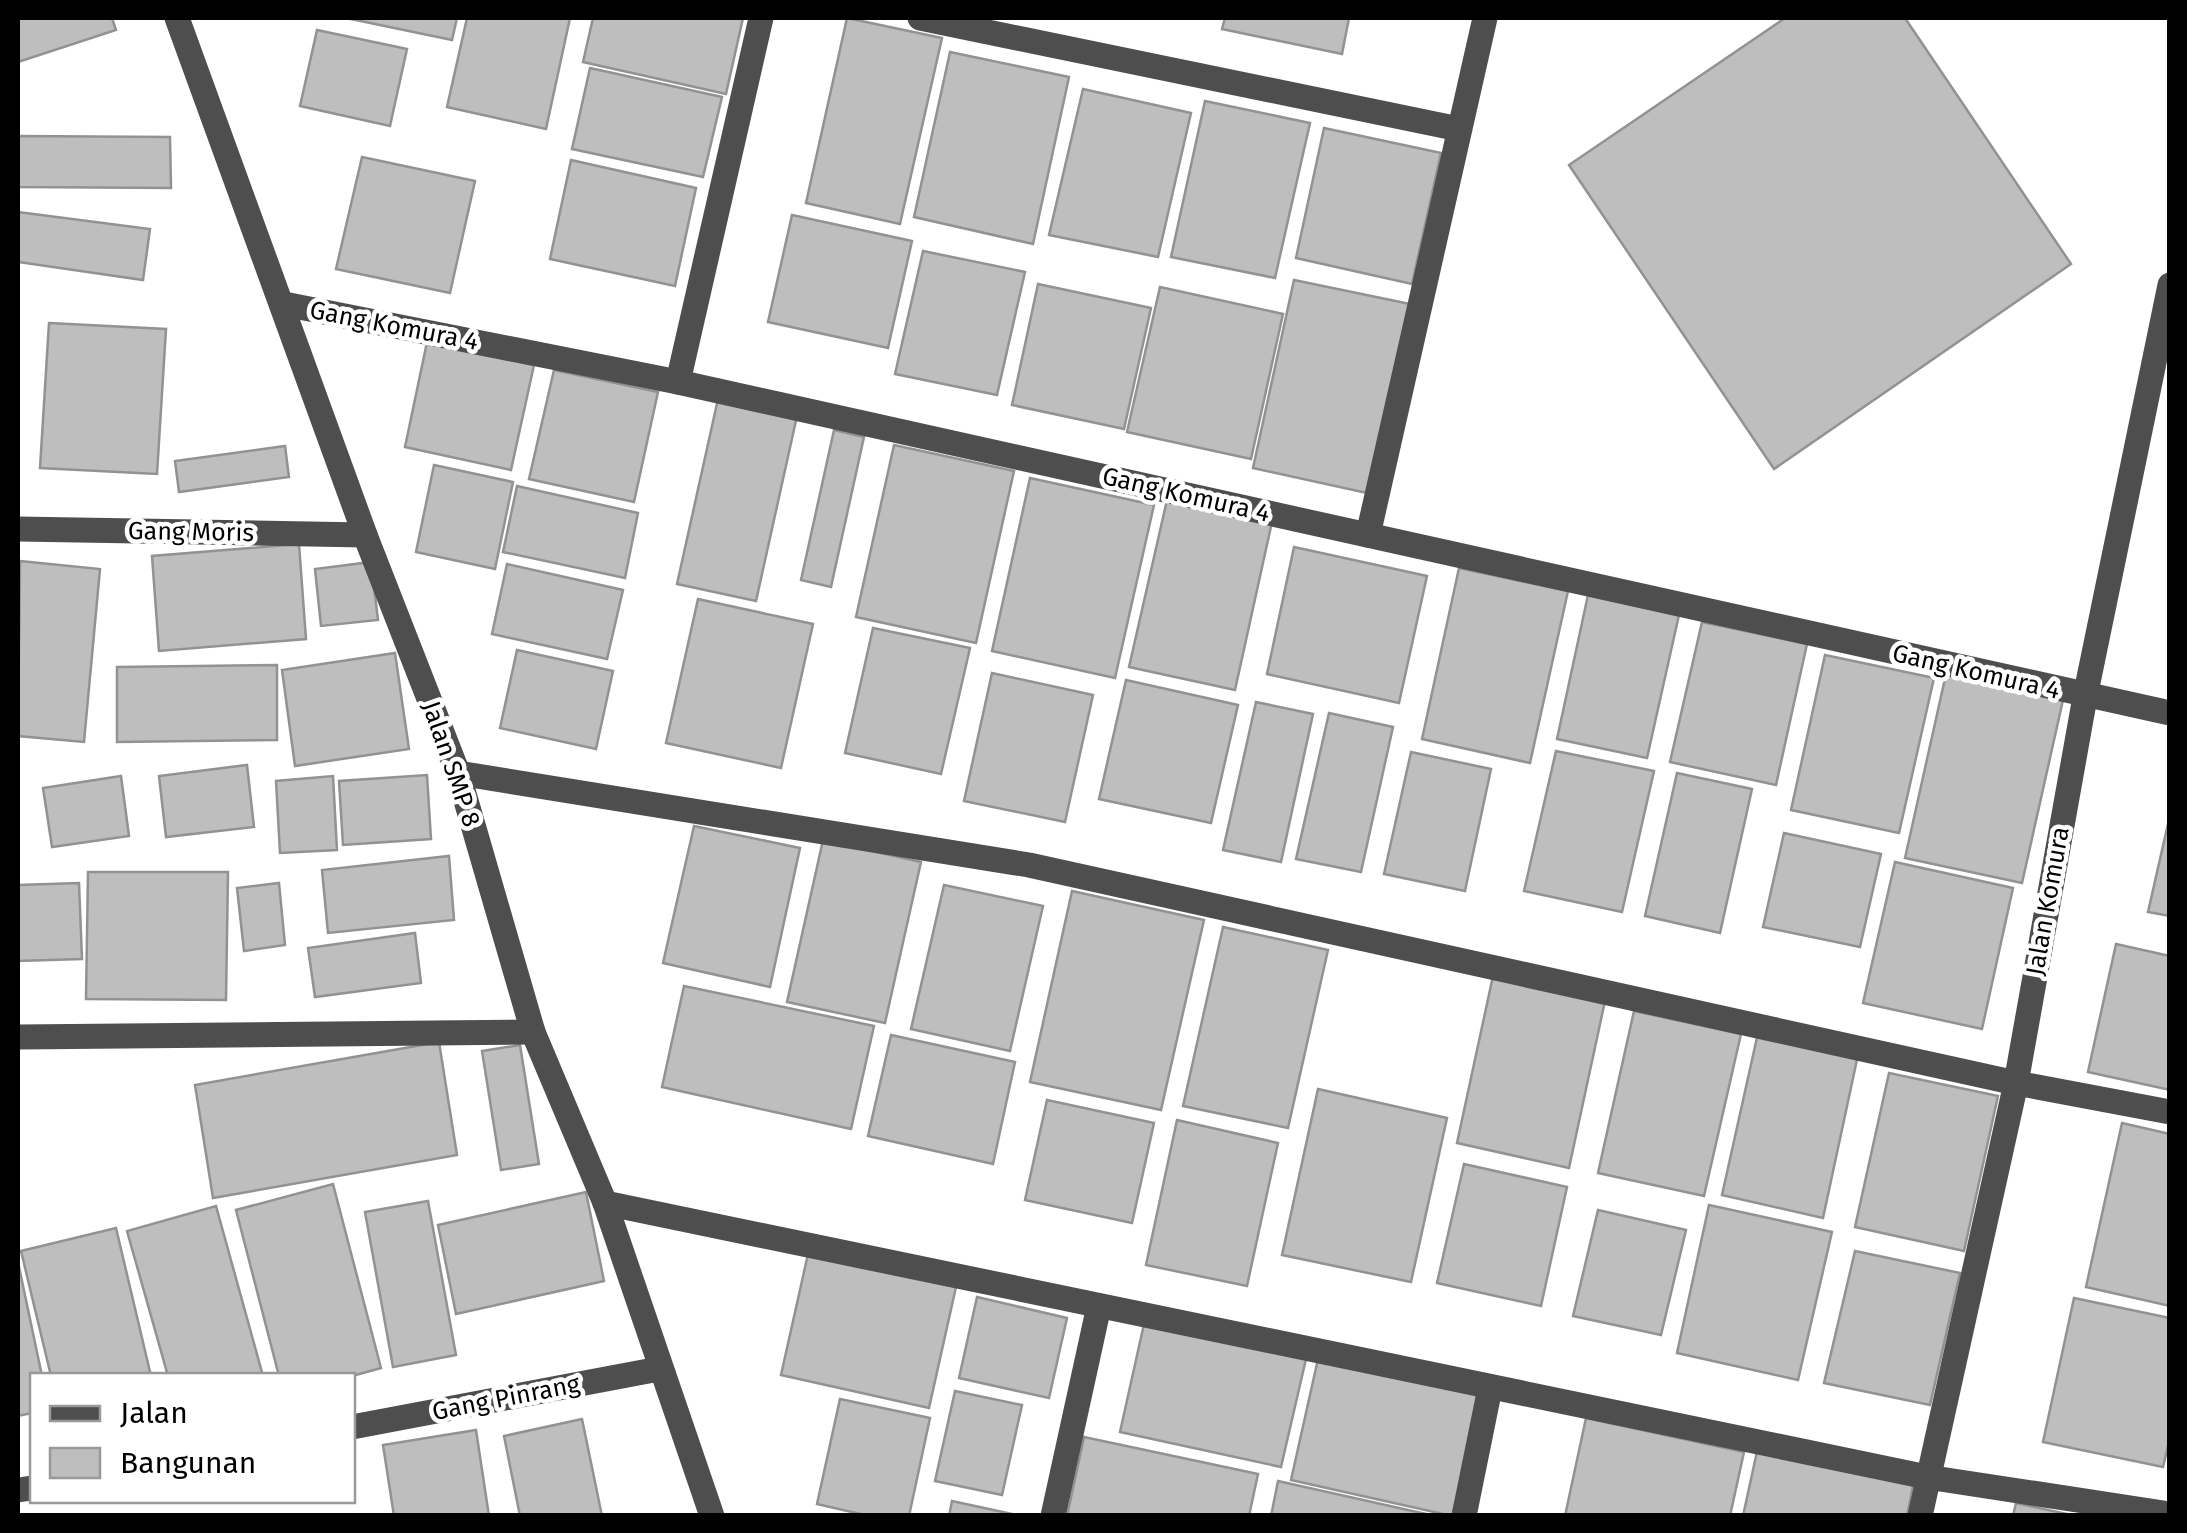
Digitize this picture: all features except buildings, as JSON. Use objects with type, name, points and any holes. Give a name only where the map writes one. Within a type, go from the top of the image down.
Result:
[{"type":"street","name":"Jalan SMP 8","points":[[177,18],[365,535],[458,774],[533,1032],[604,1203],[712,1516]]},
{"type":"street","points":[[678,382],[761,18]]},
{"type":"street","points":[[920,18],[1459,129]]},
{"type":"street","points":[[1368,535],[1485,18]]},
{"type":"street","name":"Jalan Komura","points":[[1920,1516],[2016,1083],[2085,697],[2168,295]]},
{"type":"street","name":"Gang Komura 4","points":[[284,304],[678,382],[2170,713]]},
{"type":"street","name":"Gang Moris","points":[[18,529],[365,535]]},
{"type":"street","points":[[458,774],[1029,865],[2016,1083],[2170,1112]]},
{"type":"street","points":[[18,1037],[533,1032]]},
{"type":"street","points":[[604,1203],[1927,1477],[2170,1514]]},
{"type":"street","points":[[1053,1516],[1099,1306]]},
{"type":"street","name":"Gang Pinrang","points":[[355,1426],[659,1369]]},
{"type":"street","points":[[1464,1516],[1490,1388]]}]
